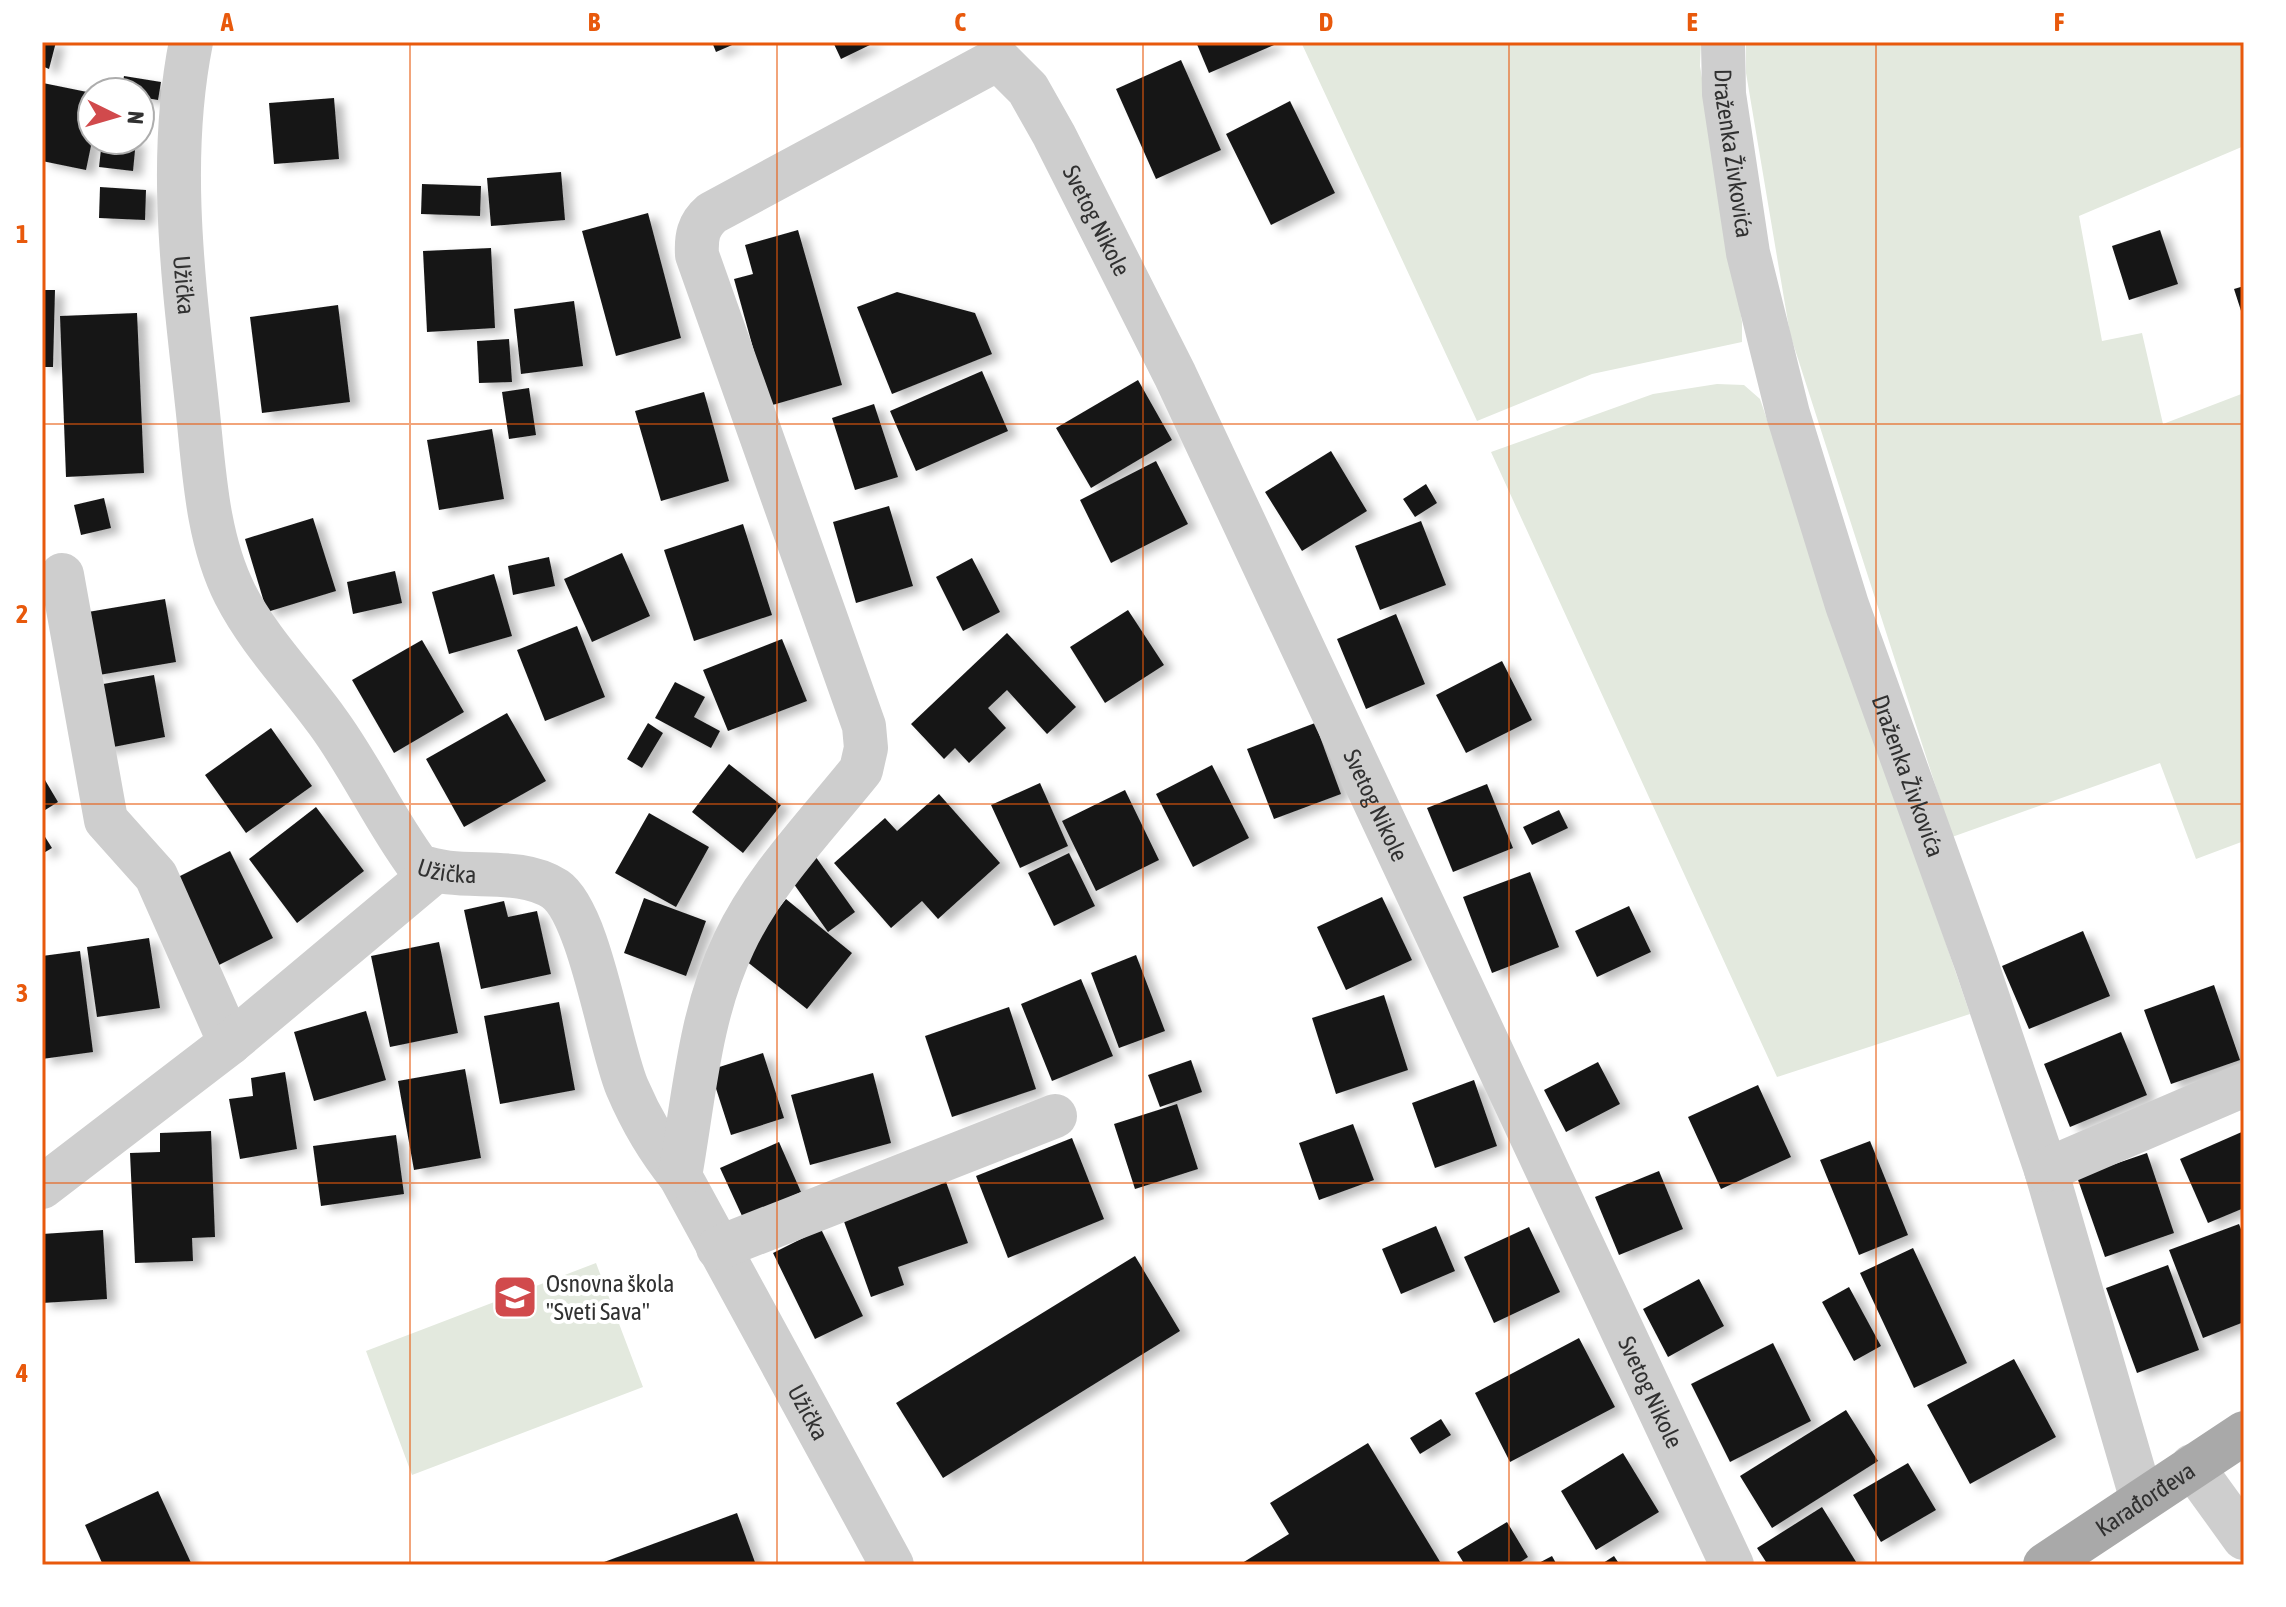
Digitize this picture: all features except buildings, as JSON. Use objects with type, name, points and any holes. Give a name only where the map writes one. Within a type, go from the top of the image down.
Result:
[{"type":"main road","name":"Karađorđeva","points":[[2045,1565],[2244,1433]]},
{"type":"street","name":"Užička","points":[[191,42],[178,142],[180,227],[208,501],[217,547],[234,592],[258,633],[326,719],[418,865],[434,872],[546,885],[571,907],[589,956],[626,1086],[657,1148],[680,1176],[892,1565]]},
{"type":"street","name":"Draženka Živkovića","points":[[1723,42],[1724,94],[1748,253],[1788,414],[1847,605],[1976,963],[2046,1170],[2142,1500]]},
{"type":"street","name":"Svetog Nikole","points":[[680,1176],[704,1027],[733,944],[759,898],[861,770],[866,748],[864,726],[697,255],[696,237],[702,221],[712,213],[998,59],[1028,89],[1054,135],[1175,375],[1732,1565]]},
{"type":"street","points":[[62,575],[106,820],[156,876],[230,1043]]},
{"type":"street","points":[[42,1187],[230,1043],[434,872]]},
{"type":"street","points":[[2046,1170],[2244,1085]]},
{"type":"street","points":[[718,1248],[1055,1116]]},
{"type":"street","points":[[2192,1466],[2244,1538]]},
{"type":"shaded area","points":[[1301,42],[1701,42],[1700,66],[1742,322],[1742,342],[1592,374],[1477,421]]},
{"type":"shaded area","points":[[1746,42],[2244,42],[2244,146],[2079,216],[2102,341],[2142,333],[2163,424],[2244,393],[2244,841],[2196,859],[2160,763],[1952,837],[1790,334],[1746,73]]},
{"type":"shaded area","points":[[1717,384],[1744,385],[1760,399],[1970,1014],[1777,1077],[1491,452],[1653,394]]},
{"type":"shaded area","points":[[596,1263],[643,1387],[412,1475],[366,1351]]},
{"type":"place","name":"Osnovna škola \"Sveti Sava\"","points":[[515,1297]]}]
